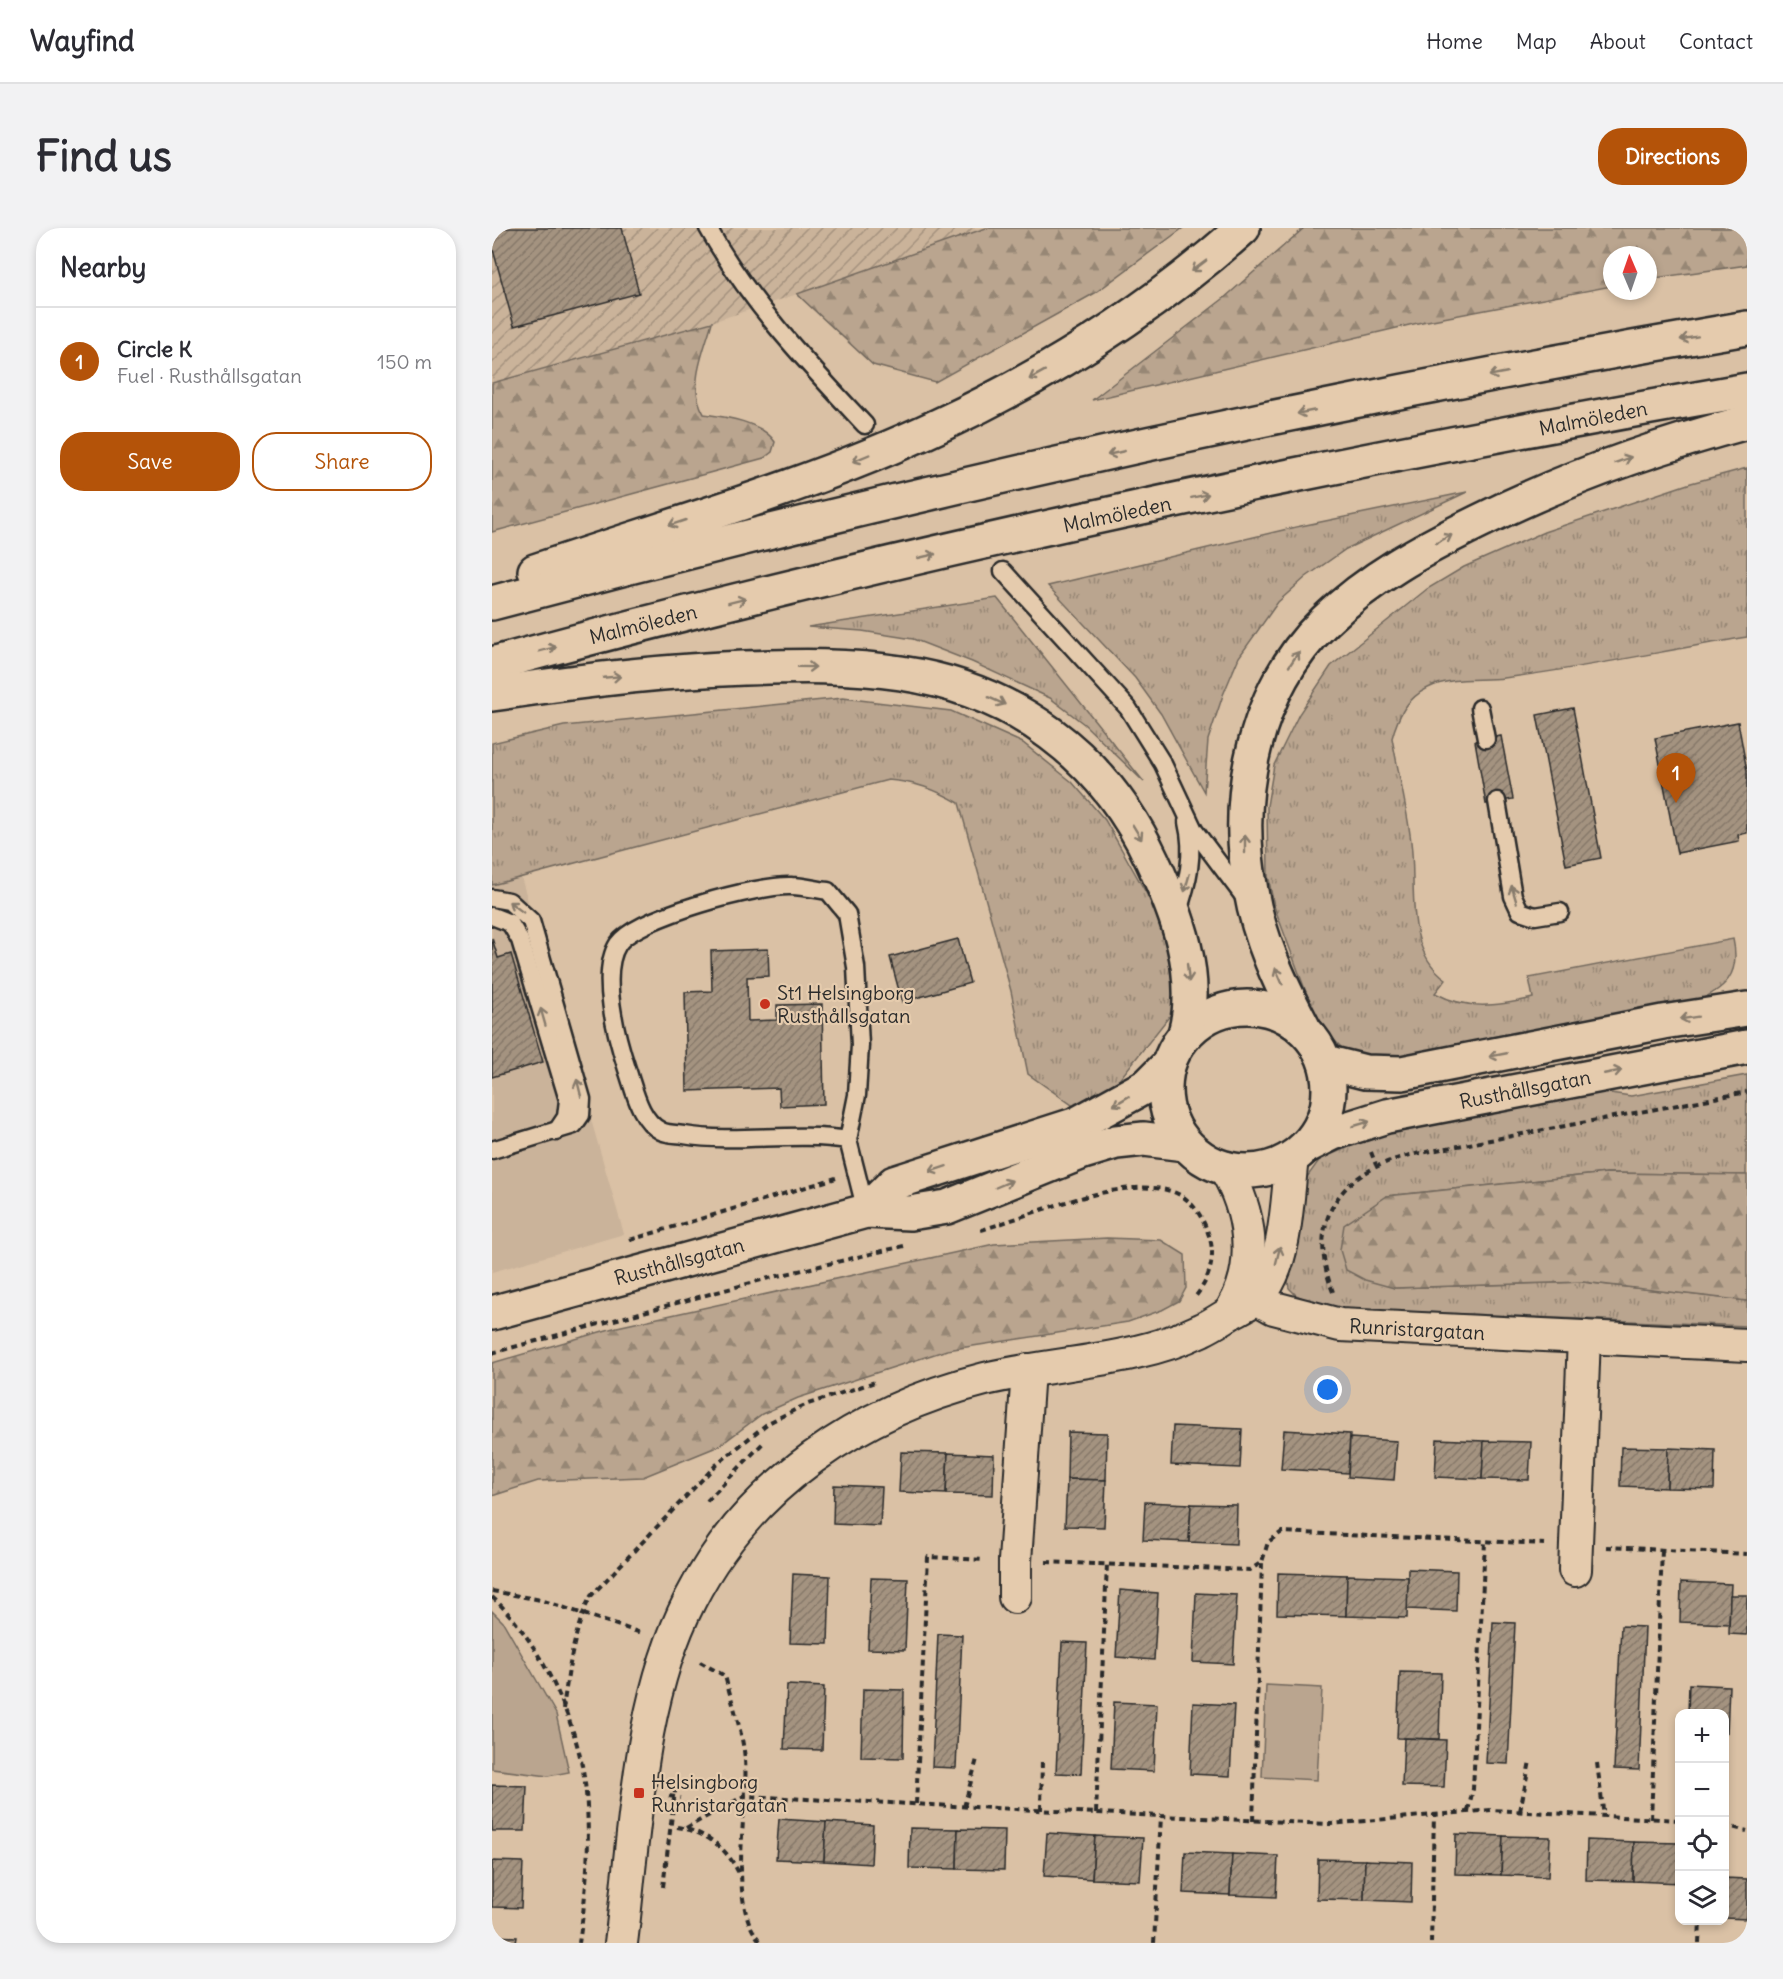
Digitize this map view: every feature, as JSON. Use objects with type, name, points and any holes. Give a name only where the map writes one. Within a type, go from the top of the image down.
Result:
[{"type":"main road","points":[[492,585],[832,471],[940,426],[1038,375],[1119,326],[1206,261],[1243,228]]},
{"type":"main road","points":[[492,603],[821,519],[1215,430],[1548,364],[1747,328]]},
{"type":"main road","name":"Malmöleden","points":[[492,664],[845,574],[1113,515],[1387,457],[1747,390]]},
{"type":"main road","points":[[1303,1027],[1283,1014],[1260,1007],[1236,1006],[1208,1015],[1185,1034],[1174,1049],[1167,1066],[1164,1087],[1166,1107],[1173,1127],[1185,1144],[1203,1159],[1225,1168],[1248,1171],[1271,1168],[1307,1142],[1329,1104],[1329,1082],[1325,1062],[1289,1000],[1258,922],[1245,854],[1249,770],[1261,722],[1280,679],[1324,621],[1386,572],[1503,509],[1547,489],[1657,448],[1747,422]]},
{"type":"main road","points":[[492,694],[582,680],[695,670],[801,666],[902,673],[940,681],[995,700],[1020,713],[1080,756],[1115,796],[1145,845],[1176,916],[1189,974],[1188,1022],[1185,1034]]},
{"type":"main road","name":"Rusthållsgatan","points":[[1325,1062],[1365,1072],[1394,1074],[1418,1071],[1664,1022],[1747,1009]]},
{"type":"main road","name":"Rusthållsgatan","points":[[1307,1142],[1387,1116],[1747,1047]]},
{"type":"main road","name":"Rusthållsgatan","points":[[866,1211],[894,1183],[1077,1124],[1148,1085],[1167,1066]]},
{"type":"main road","name":"Rusthållsgatan","points":[[492,1313],[866,1211],[910,1213],[947,1207],[1083,1152],[1116,1142],[1144,1139],[1185,1144]]},
{"type":"street","points":[[621,1943],[647,1737],[671,1641],[690,1599],[717,1557],[776,1488],[809,1458],[846,1435],[915,1401],[984,1379],[1142,1350],[1202,1330],[1243,1300],[1263,1291],[1276,1264],[1307,1142]]},
{"type":"street","points":[[1225,1168],[1242,1201],[1246,1222],[1249,1250],[1243,1300]]},
{"type":"street","name":"Runristargatan","points":[[1243,1300],[1348,1326],[1747,1345]]},
{"type":"street","points":[[1576,1558],[1584,1337]]},
{"type":"street","points":[[1015,1597],[1015,1561],[1028,1370]]},
{"type":"lane","points":[[708,228],[729,265],[756,303],[865,425]]},
{"type":"lane","points":[[1003,571],[1128,708],[1163,764],[1194,830],[1234,881],[1258,922]]},
{"type":"lane","points":[[1480,708],[1486,739]]},
{"type":"lane","points":[[1497,801],[1513,896],[1520,911],[1535,916],[1560,912]]},
{"type":"lane","points":[[1176,916],[1190,878],[1191,840],[1182,807]]},
{"type":"lane","points":[[848,1140],[811,1135],[721,1138],[661,1131],[642,1112],[618,1041],[611,998],[611,965],[618,944],[644,924],[685,908],[791,885],[828,891],[847,914],[856,967],[860,1045],[857,1095],[848,1140],[866,1211]]},
{"type":"lane","points":[[492,898],[509,901],[531,921],[582,1100],[581,1115],[574,1125],[492,1150]]},
{"type":"lane","points":[[492,915],[510,922],[520,940],[568,1100],[566,1118],[556,1132]]},
{"type":"path","points":[[1348,1326],[1327,1277],[1323,1257],[1324,1235],[1335,1204],[1361,1174],[1380,1163],[1410,1155],[1747,1092]]},
{"type":"path","points":[[978,1231],[1101,1193],[1134,1189],[1167,1190],[1185,1198],[1210,1236],[1209,1274],[1203,1286],[1190,1301]]},
{"type":"path","points":[[492,1353],[769,1278],[914,1244]]},
{"type":"path","points":[[563,1709],[569,1670],[584,1614],[597,1589],[716,1465],[745,1440],[788,1412],[883,1380]]},
{"type":"path","points":[[707,1501],[763,1443]]},
{"type":"path","points":[[1253,1821],[1263,1562],[1268,1542],[1282,1532],[1485,1541],[1576,1558],[1662,1550],[1747,1554]]},
{"type":"path","points":[[1468,1811],[1473,1790],[1485,1541]]},
{"type":"path","points":[[1651,1819],[1662,1550]]},
{"type":"path","points":[[916,1804],[928,1557],[1250,1570],[1263,1562]]},
{"type":"path","points":[[1096,1813],[1107,1564]]},
{"type":"path","points":[[492,1592],[541,1600],[641,1633]]},
{"type":"path","points":[[492,1597],[506,1609],[541,1660],[563,1709],[585,1782],[587,1864],[579,1943]]},
{"type":"path","points":[[700,1662],[725,1676],[745,1759],[742,1881],[745,1915],[752,1933],[762,1943]]},
{"type":"path","points":[[964,1807],[977,1759]]},
{"type":"path","points":[[1041,1810],[1042,1759]]},
{"type":"path","points":[[1520,1811],[1530,1761]]},
{"type":"path","points":[[1597,1763],[1604,1817]]},
{"type":"path","points":[[663,1887],[671,1796],[675,1791]]},
{"type":"path","points":[[671,1796],[680,1798]]},
{"type":"path","points":[[686,1828],[744,1796],[1253,1821],[1358,1823],[1468,1811],[1520,1811],[1675,1820]]},
{"type":"path","points":[[1431,1943],[1434,1814]]},
{"type":"path","points":[[1154,1943],[1161,1816]]},
{"type":"path","points":[[1729,1826],[1747,1831]]},
{"type":"path","points":[[677,1827],[686,1828],[714,1841],[735,1863],[742,1881]]},
{"type":"path","points":[[1699,1943],[1700,1925]]},
{"type":"shaded area","points":[[492,228],[986,228],[895,262],[712,322],[492,383]]},
{"type":"shaded area","points":[[521,877],[624,1234],[492,1272],[492,885]]},
{"type":"green space","points":[[986,228],[1183,228],[1095,293],[935,382],[873,365],[797,294]]},
{"type":"green space","points":[[1304,228],[1747,228],[1747,265],[1657,278],[1657,246],[1603,246],[1603,288],[1422,322],[1092,400],[1223,299]]},
{"type":"green space","points":[[712,322],[701,357],[697,380],[699,403],[704,414],[743,422],[762,430],[775,442],[772,452],[764,458],[492,532],[492,383]]},
{"type":"green space","points":[[1747,468],[1747,637],[1535,674],[1494,679],[1456,680],[1437,684],[1421,692],[1409,702],[1400,715],[1392,738],[1411,842],[1413,897],[1418,934],[1423,951],[1432,966],[1446,979],[1435,993],[1447,999],[1471,1005],[1507,1003],[1533,998],[1529,978],[1733,939],[1735,962],[1728,979],[1715,992],[1695,1002],[1407,1059],[1381,1060],[1345,1051],[1327,1033],[1310,1003],[1274,906],[1268,876],[1267,806],[1274,765],[1299,714],[1331,666],[1427,589],[1464,567],[1544,532],[1691,483]]},
{"type":"green space","points":[[1467,492],[1346,549],[1306,577],[1278,602],[1239,657],[1223,695],[1208,740],[1204,792],[1161,714],[1135,678],[1048,586],[1296,527]]},
{"type":"green space","points":[[997,598],[1144,782],[1084,724],[1050,698],[972,662],[913,639],[862,631],[808,627]]},
{"type":"green space","points":[[843,698],[951,711],[1023,743],[1072,782],[1105,820],[1154,907],[1178,986],[1172,1013],[1119,1080],[1075,1107],[1028,1074],[1011,991],[959,803],[925,787],[888,780],[492,885],[492,743],[564,726]]},
{"type":"green space","points":[[1747,1075],[1746,1175],[1607,1173],[1387,1196],[1394,1288],[1583,1282],[1747,1301],[1747,1326],[1325,1308],[1296,1295],[1289,1288],[1286,1268],[1302,1184],[1320,1159],[1390,1130],[1589,1090],[1631,1096]]},
{"type":"green space","points":[[1607,1173],[1747,1175],[1747,1301],[1583,1282],[1394,1288],[1365,1280],[1346,1270],[1340,1250],[1344,1225],[1387,1196]]},
{"type":"green space","points":[[1107,1238],[1161,1240],[1185,1255],[1186,1288],[1179,1301],[1162,1310],[1128,1322],[947,1350],[798,1398],[762,1414],[719,1446],[643,1477],[538,1481],[492,1496],[492,1363],[617,1327],[994,1244]]},
{"type":"green space","points":[[492,1611],[503,1622],[556,1714],[569,1772],[548,1776],[492,1769]]},
{"type":"green space","points":[[1266,1685],[1322,1688],[1317,1780],[1262,1777]]},
{"type":"building","points":[[492,228],[622,228],[639,293],[514,326],[492,246]]},
{"type":"building","points":[[1573,708],[1601,858],[1566,865],[1537,715]]},
{"type":"building","points":[[1738,722],[1747,771],[1747,833],[1738,835],[1739,841],[1677,853],[1655,738]]},
{"type":"building","points":[[1501,736],[1513,799],[1486,804],[1475,741]]},
{"type":"building","points":[[492,938],[498,958],[511,954],[543,1062],[492,1077]]},
{"type":"building","points":[[958,939],[970,983],[902,1002],[890,957]]},
{"type":"building","points":[[768,949],[769,976],[747,977],[748,1021],[777,1020],[777,1005],[822,1004],[824,1104],[780,1106],[779,1088],[687,1091],[685,992],[712,991],[711,951]]},
{"type":"building","points":[[1173,1426],[1242,1429],[1240,1468],[1171,1465]]},
{"type":"building","points":[[1284,1430],[1350,1434],[1348,1473],[1281,1469]]},
{"type":"building","points":[[1068,1432],[1107,1433],[1106,1480],[1067,1479]]},
{"type":"building","points":[[1350,1438],[1397,1441],[1394,1480],[1348,1477]]},
{"type":"building","points":[[1437,1439],[1484,1441],[1482,1479],[1435,1477]]},
{"type":"building","points":[[1484,1441],[1531,1442],[1529,1480],[1482,1479]]},
{"type":"building","points":[[1621,1447],[1668,1448],[1667,1488],[1620,1486]]},
{"type":"building","points":[[1668,1448],[1715,1450],[1714,1489],[1667,1488]]},
{"type":"building","points":[[901,1452],[948,1453],[946,1494],[899,1492]]},
{"type":"building","points":[[948,1453],[994,1455],[993,1495],[946,1494]]},
{"type":"building","points":[[1067,1479],[1106,1480],[1104,1527],[1065,1526]]},
{"type":"building","points":[[834,1485],[882,1487],[880,1526],[833,1524]]},
{"type":"building","points":[[1145,1502],[1191,1504],[1189,1542],[1143,1540]]},
{"type":"building","points":[[1191,1504],[1237,1505],[1236,1544],[1189,1542]]},
{"type":"building","points":[[1408,1569],[1457,1571],[1456,1611],[1407,1609]]},
{"type":"building","points":[[1278,1573],[1347,1575],[1346,1616],[1277,1614]]},
{"type":"building","points":[[793,1574],[830,1576],[828,1644],[790,1643]]},
{"type":"building","points":[[1347,1575],[1408,1577],[1407,1618],[1346,1616]]},
{"type":"building","points":[[871,1578],[908,1579],[905,1650],[868,1649]]},
{"type":"building","points":[[1681,1582],[1731,1584],[1729,1624],[1680,1622]]},
{"type":"building","points":[[1120,1590],[1158,1593],[1154,1660],[1116,1657]]},
{"type":"building","points":[[1196,1593],[1237,1595],[1233,1664],[1193,1662]]},
{"type":"building","points":[[1730,1595],[1747,1595],[1747,1635],[1729,1634]]},
{"type":"building","points":[[1493,1622],[1515,1623],[1508,1764],[1486,1763]]},
{"type":"building","points":[[1621,1626],[1645,1627],[1639,1770],[1614,1769]]},
{"type":"building","points":[[938,1634],[962,1635],[956,1768],[932,1767]]},
{"type":"building","points":[[1062,1642],[1087,1643],[1081,1774],[1056,1773]]},
{"type":"building","points":[[1400,1672],[1441,1673],[1439,1739],[1397,1738]]},
{"type":"building","points":[[1689,1684],[1729,1686],[1728,1709],[1688,1709]]},
{"type":"building","points":[[787,1685],[824,1687],[822,1750],[784,1749]]},
{"type":"building","points":[[863,1689],[904,1690],[903,1758],[861,1757]]},
{"type":"building","points":[[1114,1702],[1157,1704],[1154,1771],[1111,1769]]},
{"type":"building","points":[[1193,1703],[1234,1705],[1230,1776],[1190,1774]]},
{"type":"building","points":[[1404,1738],[1446,1740],[1444,1787],[1402,1786]]},
{"type":"building","points":[[492,1785],[527,1786],[525,1831],[492,1831]]},
{"type":"building","points":[[779,1819],[826,1822],[824,1861],[776,1859]]},
{"type":"building","points":[[826,1822],[873,1825],[871,1864],[824,1861]]},
{"type":"building","points":[[910,1828],[958,1829],[957,1869],[909,1868]]},
{"type":"building","points":[[958,1829],[1005,1830],[1004,1870],[957,1869]]},
{"type":"building","points":[[1047,1833],[1095,1836],[1092,1879],[1044,1876]]},
{"type":"building","points":[[1456,1834],[1503,1836],[1501,1875],[1455,1874]]},
{"type":"building","points":[[1095,1836],[1143,1838],[1140,1881],[1092,1879]]},
{"type":"building","points":[[1503,1836],[1550,1837],[1548,1877],[1501,1875]]},
{"type":"building","points":[[1587,1840],[1634,1842],[1633,1881],[1586,1880]]},
{"type":"building","points":[[1634,1842],[1675,1843],[1675,1883],[1633,1881]]},
{"type":"building","points":[[1185,1852],[1232,1854],[1230,1895],[1183,1893]]},
{"type":"building","points":[[1232,1854],[1278,1856],[1276,1897],[1230,1895]]},
{"type":"building","points":[[1318,1859],[1365,1860],[1364,1900],[1317,1899]]},
{"type":"building","points":[[1365,1860],[1412,1862],[1411,1902],[1364,1900]]},
{"type":"building","points":[[492,1861],[523,1862],[521,1908],[492,1907]]},
{"type":"building","points":[[1729,1878],[1747,1879],[1747,1919],[1729,1918]]},
{"type":"building","points":[[492,1936],[517,1937],[516,1943],[492,1943]]},
{"type":"place","name":"Circle K","points":[[1676,803]]},
{"type":"place","name":"St1 Helsingborg Rusthållsgatan","points":[[765,1004]]},
{"type":"place","name":"Helsingborg Runristargatan","points":[[639,1793]]}]
